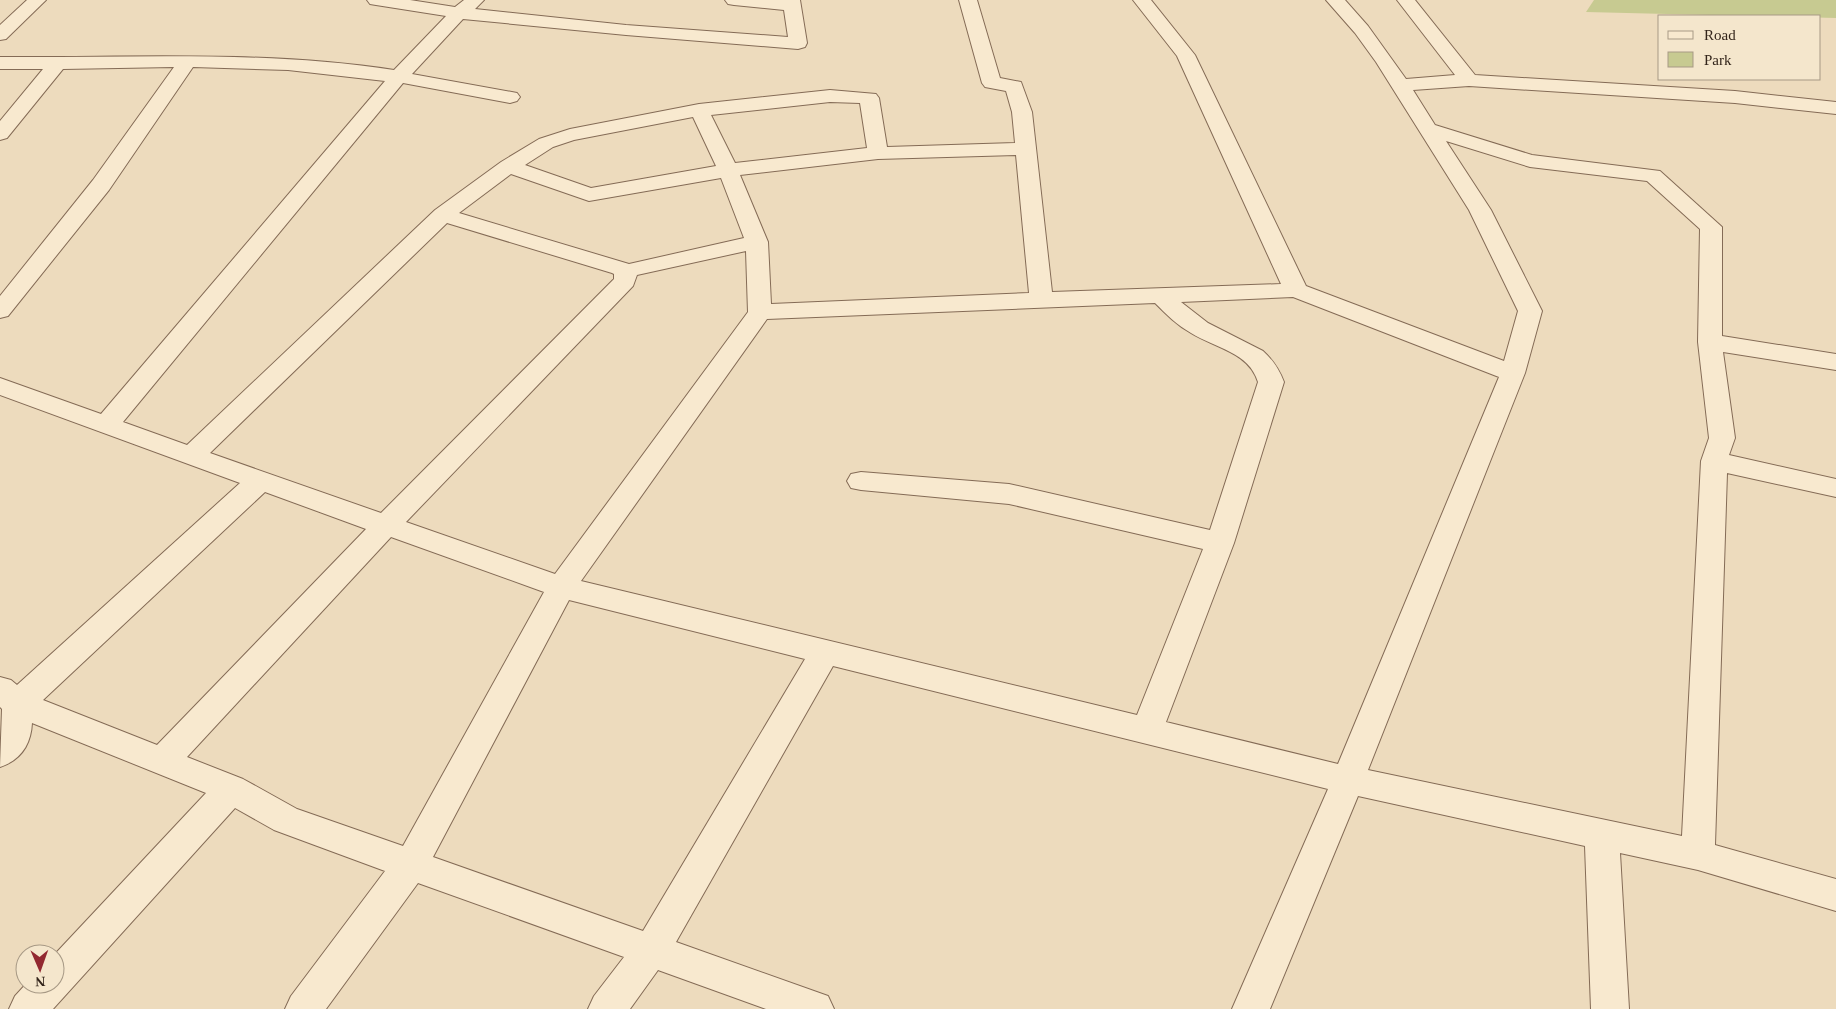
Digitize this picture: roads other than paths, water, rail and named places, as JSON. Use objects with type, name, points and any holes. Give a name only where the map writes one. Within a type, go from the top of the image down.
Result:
[{"type":"street","points":[[0,35],[38,0]]},
{"type":"street","points":[[376,0],[467,6],[626,30],[798,43],[792,3],[734,0]]},
{"type":"street","points":[[968,0],[992,83],[1014,86],[1022,112],[1041,300]]},
{"type":"street","points":[[1142,0],[1186,55],[1296,290]]},
{"type":"street","points":[[1251,1009],[1348,780],[1513,373],[1530,312],[1480,210],[1400,85],[1351,16],[1335,0]]},
{"type":"street","points":[[1406,0],[1469,80]]},
{"type":"street","points":[[106,425],[399,76],[467,6]]},
{"type":"street","points":[[0,62],[130,61],[289,64],[399,76],[510,97]]},
{"type":"street","points":[[0,134],[58,63]]},
{"type":"street","points":[[0,311],[101,185],[187,63]]},
{"type":"street","points":[[1400,85],[1469,80],[1735,97],[1836,108]]},
{"type":"street","points":[[191,456],[443,216],[508,166],[546,143],[570,135],[698,110],[830,96],[869,98],[878,153]]},
{"type":"street","points":[[304,1009],[411,864],[561,587],[760,312],[757,242],[728,170],[698,110]]},
{"type":"street","points":[[1428,129],[1530,161],[1653,176],[1710,227],[1710,342],[1722,438],[1714,461],[1698,855]]},
{"type":"street","points":[[508,166],[589,195],[728,170],[878,153],[1026,149]]},
{"type":"street","points":[[443,216],[626,271],[757,242]]},
{"type":"street","points":[[162,762],[386,524],[625,281],[626,271]]},
{"type":"street","points":[[760,312],[1296,290],[1513,373]]},
{"type":"street","points":[[1147,730],[1220,543],[1271,382],[1269,369],[1260,359],[1206,332],[1185,319],[1161,295]]},
{"type":"street","points":[[1710,342],[1836,362]]},
{"type":"street","points":[[0,386],[561,587],[1348,780],[1698,855],[1836,895]]},
{"type":"street","points":[[1714,461],[1836,488]]},
{"type":"street","points":[[9,697],[260,480]]},
{"type":"street","points":[[861,480],[1009,494],[1220,543]]},
{"type":"street","points":[[607,1009],[652,950],[825,652]]},
{"type":"street","points":[[0,754],[15,738],[9,697]]},
{"type":"street","points":[[9,697],[230,790],[286,820],[815,1009]]},
{"type":"street","points":[[65,969],[230,790]]},
{"type":"street","points":[[1602,834],[1610,1009]]},
{"type":"street","points":[[28,1009],[42,994]]}]
